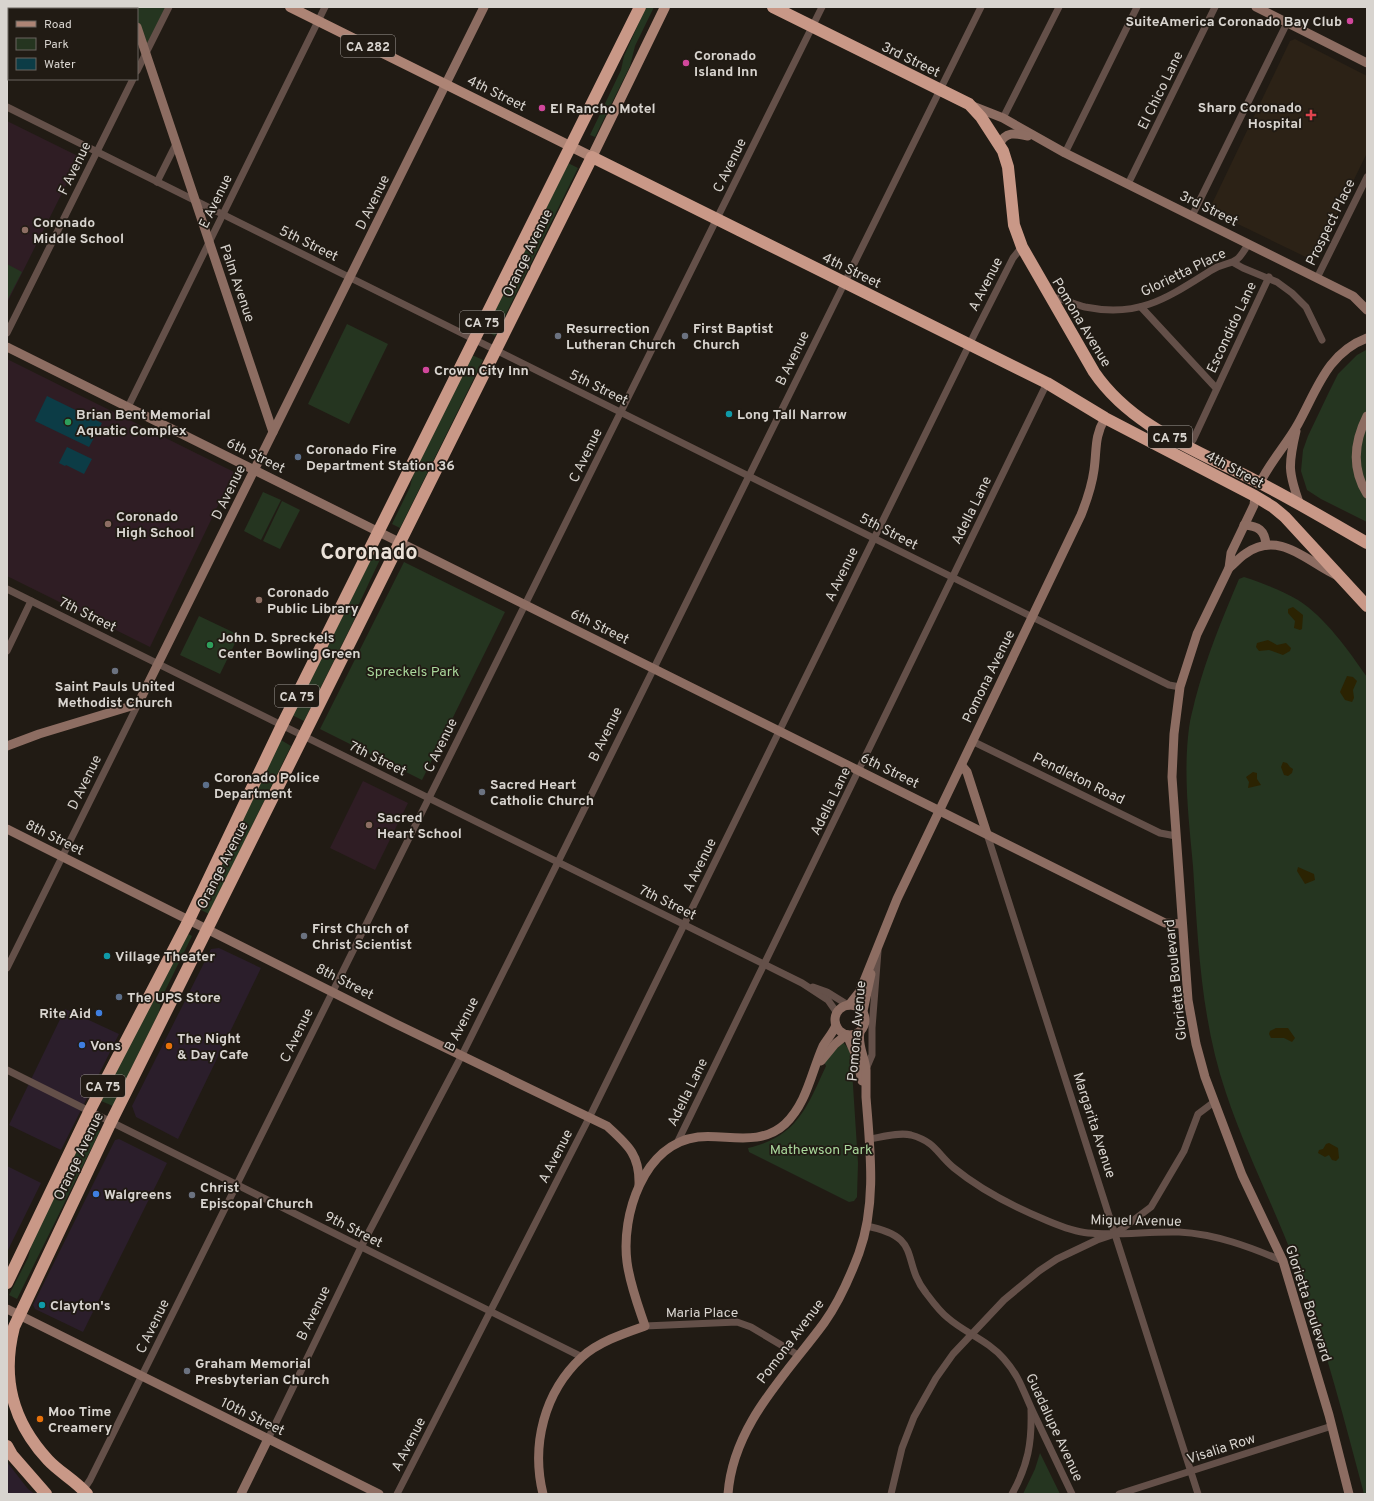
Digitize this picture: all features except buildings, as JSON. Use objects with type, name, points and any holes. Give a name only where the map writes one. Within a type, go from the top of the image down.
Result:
[{"type":"highway","name":"Orange Avenue","points":[[7,1283],[89,1112],[189,920],[282,725],[640,7]]},
{"type":"highway","name":"3rd Street","points":[[773,7],[969,104]]},
{"type":"highway","name":"Pomona Avenue","points":[[969,104],[981,117],[999,145],[1008,166],[1013,220],[1022,247],[1103,385],[1124,406],[1160,432],[1260,483]]},
{"type":"highway","name":"Orange Avenue","points":[[84,1493],[48,1460],[30,1437],[18,1413],[8,1378],[8,1359],[14,1327],[111,1122],[305,736],[592,157]]},
{"type":"highway","name":"4th Street","points":[[592,157],[1047,383],[1105,418],[1255,496],[1285,517],[1367,606]]},
{"type":"highway","name":"4th Street","points":[[1260,483],[1367,543]]},
{"type":"highway","points":[[7,1446],[12,1455],[46,1494]]},
{"type":"main road","name":"4th Street","points":[[290,7],[592,157]]},
{"type":"main road","name":"Orange Avenue","points":[[592,157],[664,7]]},
{"type":"street","points":[[138,69],[169,7]]},
{"type":"street","name":"E Avenue","points":[[128,407],[325,7]]},
{"type":"street","name":"D Avenue","points":[[7,968],[484,7]]},
{"type":"street","name":"C Avenue","points":[[84,1493],[822,7]]},
{"type":"street","name":"B Avenue","points":[[241,1494],[361,1247],[462,1055],[981,7]]},
{"type":"street","points":[[1003,118],[1059,7]]},
{"type":"street","points":[[1065,153],[1137,7]]},
{"type":"street","name":"El Chico Lane","points":[[1128,184],[1215,7]]},
{"type":"street","points":[[1256,7],[1367,63]]},
{"type":"street","points":[[1192,216],[1287,23]]},
{"type":"street","name":"Palm Avenue","points":[[138,30],[273,432]]},
{"type":"street","name":"F Avenue","points":[[7,333],[133,80]]},
{"type":"street","name":"3rd Street","points":[[969,104],[1003,118],[1034,137],[1065,153],[1353,296],[1367,310]]},
{"type":"street","name":"5th Street","points":[[7,107],[1169,685],[1180,688]]},
{"type":"street","name":"3rd Street","points":[[999,145],[1002,137],[1008,134],[1034,137]]},
{"type":"street","points":[[158,182],[176,144]]},
{"type":"street","name":"Prospect Place","points":[[1317,278],[1367,177]]},
{"type":"street","name":"Glorietta Place","points":[[1050,297],[1061,298],[1085,306],[1098,308],[1121,310],[1142,307],[1164,299],[1212,269],[1234,263],[1243,253],[1248,244]]},
{"type":"street","name":"A Avenue","points":[[397,1494],[589,1118],[778,730],[1013,258],[1022,247]]},
{"type":"street","points":[[1234,263],[1243,268],[1269,277],[1292,293],[1306,307],[1322,340]]},
{"type":"street","name":"Escondido Lane","points":[[1193,440],[1269,277]]},
{"type":"street","name":"Escondido Lane","points":[[1142,307],[1216,388]]},
{"type":"street","points":[[1260,483],[1298,424],[1328,366],[1344,350],[1367,338]]},
{"type":"street","name":"6th Street","points":[[7,348],[860,770],[1164,923],[1182,924]]},
{"type":"street","name":"Adella Lane","points":[[677,1143],[860,770],[1047,383]]},
{"type":"street","points":[[1367,416],[1358,436],[1355,457],[1360,480],[1367,494]]},
{"type":"street","name":"Pomona Avenue","points":[[849,1005],[863,1011],[866,1021],[860,1032],[853,1035],[846,1035],[840,1031],[836,1025],[837,1013],[840,1009],[849,1005],[860,991],[897,899],[962,766],[972,740],[1033,617],[1088,497],[1094,469],[1096,438],[1105,418]]},
{"type":"street","points":[[1298,424],[1289,465],[1300,505]]},
{"type":"street","name":"Glorietta Boulevard","points":[[1255,496],[1254,505],[1231,553],[1229,568],[1197,634],[1180,688],[1172,762],[1188,1000],[1196,1044],[1214,1102],[1242,1175],[1284,1261],[1332,1426],[1349,1494]]},
{"type":"street","points":[[1244,525],[1258,528],[1263,532],[1266,545],[1292,549],[1323,569],[1340,577]]},
{"type":"street","name":"Glorietta Boulevard","points":[[1229,568],[1245,554],[1266,545]]},
{"type":"street","name":"7th Street","points":[[7,589],[802,983],[828,1000],[837,1013]]},
{"type":"street","points":[[7,651],[31,601]]},
{"type":"street","points":[[7,746],[39,734],[138,704]]},
{"type":"street","name":"Pendleton Road","points":[[972,740],[1160,833],[1176,836]]},
{"type":"street","name":"Margarita Avenue","points":[[962,766],[968,772],[986,834],[1198,1494]]},
{"type":"street","name":"8th Street","points":[[7,829],[607,1126],[624,1142],[633,1154],[639,1167],[639,1185]]},
{"type":"street","points":[[863,1011],[879,942]]},
{"type":"street","name":"Pomona Avenue","points":[[728,1494],[734,1462],[742,1440],[759,1407],[837,1303],[859,1253],[866,1226],[871,1187],[866,1069],[872,1055],[872,1028],[879,942]]},
{"type":"street","name":"7th Street","points":[[802,983],[827,992],[849,1005]]},
{"type":"street","points":[[543,1494],[538,1466],[539,1436],[546,1411],[558,1386],[582,1357],[597,1347],[645,1326],[631,1285],[627,1262],[628,1219],[639,1185],[661,1155],[677,1143],[697,1137],[754,1138],[772,1132],[784,1125],[800,1106],[823,1047],[836,1025]]},
{"type":"street","points":[[860,1032],[859,1040],[866,1069]]},
{"type":"street","points":[[816,1067],[835,1044],[846,1035],[856,1056],[866,1096]]},
{"type":"street","name":"9th Street","points":[[7,1070],[582,1357]]},
{"type":"street","points":[[891,1494],[902,1448],[914,1418],[936,1378],[953,1354],[971,1333],[1004,1300],[1039,1271],[1057,1259],[1097,1240],[1115,1234],[1151,1208],[1184,1151],[1198,1114],[1214,1102]]},
{"type":"street","name":"Miguel Avenue","points":[[870,1139],[902,1134],[926,1140],[938,1149],[953,1167],[994,1197],[1011,1206],[1050,1222],[1087,1233],[1115,1234],[1134,1232],[1181,1232],[1222,1239],[1244,1245],[1284,1261]]},
{"type":"street","name":"Guadalupe Avenue","points":[[866,1226],[885,1230],[898,1237],[908,1249],[917,1278],[925,1292],[947,1318],[971,1333],[1004,1358],[1026,1391],[1032,1409],[1072,1494]]},
{"type":"street","name":"10th Street","points":[[7,1309],[380,1494]]},
{"type":"street","name":"Maria Place","points":[[645,1326],[738,1322],[751,1327],[798,1355]]},
{"type":"street","points":[[1012,1494],[1025,1465],[1032,1436],[1031,1410],[1026,1391]]},
{"type":"street","name":"Visalia Row","points":[[1119,1494],[1332,1426]]},
{"type":"shaded area","name":"Sharp Coronado Hospital","points":[[1295,39],[1367,76],[1367,153],[1314,261],[1209,210],[1290,41]]},
{"type":"shaded area","name":"Coronado Middle School","points":[[7,121],[80,157],[7,303]]},
{"type":"shaded area","name":"Coronado High School","points":[[7,359],[234,472],[150,647],[7,576]]},
{"type":"shaded area","name":"Sacred Heart School","points":[[363,781],[408,803],[375,870],[330,848]]},
{"type":"shaded area","points":[[219,948],[261,968],[178,1139],[136,1117],[132,1106],[211,949]]},
{"type":"shaded area","points":[[65,1009],[119,1034],[61,1150],[9,1125]]},
{"type":"shaded area","points":[[119,1139],[167,1163],[83,1332],[35,1309],[33,1305],[115,1140]]},
{"type":"shaded area","points":[[7,1166],[41,1183],[7,1252]]},
{"type":"shaded area","points":[[7,1462],[28,1489],[35,1494],[7,1494]]},
{"type":"green space","points":[[168,7],[147,52],[138,27],[138,8],[132,8]]},
{"type":"green space","points":[[646,7],[654,7],[635,46],[630,66],[595,137],[590,135],[621,70],[624,56]]},
{"type":"green space","points":[[568,163],[578,168],[495,336],[485,330]]},
{"type":"green space","points":[[7,264],[22,272],[7,301]]},
{"type":"green space","points":[[347,324],[388,344],[349,424],[308,404]]},
{"type":"green space","points":[[1366,350],[1367,522],[1321,499],[1307,490],[1301,471],[1303,450],[1308,436],[1338,374],[1357,355]]},
{"type":"green space","points":[[472,355],[483,360],[400,528],[392,524],[410,487],[413,475]]},
{"type":"green space","points":[[263,492],[281,500],[261,540],[244,531]]},
{"type":"green space","points":[[282,501],[300,510],[280,549],[263,541]]},
{"type":"green space","points":[[376,547],[384,551],[359,604],[358,612],[304,721],[292,715]]},
{"type":"green space","name":"Spreckels Park","points":[[404,562],[505,612],[422,780],[320,729]]},
{"type":"green space","points":[[1244,577],[1285,593],[1308,607],[1336,635],[1367,677],[1367,1494],[1364,1494],[1327,1359],[1301,1279],[1283,1232],[1243,1140],[1226,1093],[1211,1037],[1202,981],[1188,815],[1187,745],[1192,714],[1204,669],[1226,609],[1239,579]]},
{"type":"green space","name":"John D. Spreckels Center Bowling Green","points":[[199,616],[239,635],[220,674],[180,655]]},
{"type":"green space","points":[[281,740],[291,746],[209,914],[201,910],[232,845],[236,829]]},
{"type":"green space","points":[[185,932],[192,936],[162,997],[159,1012],[113,1106],[101,1101]]},
{"type":"green space","name":"Mathewson Park","points":[[843,1042],[852,1053],[854,1067],[852,1070],[858,1163],[857,1197],[854,1201],[849,1202],[749,1152],[748,1148],[765,1143],[778,1136],[789,1128],[798,1118],[813,1095],[826,1066],[824,1062]]},
{"type":"green space","points":[[89,1125],[100,1131],[17,1299],[9,1295],[28,1258],[33,1239]]},
{"type":"green space","points":[[1040,1453],[1060,1494],[1023,1494],[1035,1469]]},
{"type":"sand","points":[[1293,607],[1303,615],[1302,629],[1300,630],[1294,628],[1295,621],[1288,613],[1288,609]]},
{"type":"sand","points":[[1268,640],[1277,645],[1286,643],[1291,648],[1290,651],[1283,655],[1269,650],[1259,651],[1256,647],[1257,643]]},
{"type":"sand","points":[[1347,676],[1353,677],[1357,681],[1353,690],[1354,698],[1352,702],[1345,700],[1340,692]]},
{"type":"sand","points":[[1283,762],[1287,763],[1293,769],[1292,773],[1288,776],[1284,775],[1281,767]]},
{"type":"sand","points":[[1253,772],[1257,773],[1257,779],[1261,785],[1248,788],[1249,782],[1246,777]]},
{"type":"sand","points":[[1298,867],[1314,874],[1315,880],[1305,884],[1297,871]]},
{"type":"sand","points":[[1276,1028],[1288,1028],[1295,1038],[1292,1042],[1284,1038],[1271,1038],[1269,1034],[1270,1031]]},
{"type":"sand","points":[[1329,1143],[1338,1148],[1339,1158],[1336,1161],[1332,1160],[1329,1155],[1325,1157],[1318,1153],[1319,1150],[1323,1149],[1326,1144]]},
{"type":"water","name":"Brian Bent Memorial Aquatic Complex","points":[[47,396],[102,423],[89,447],[35,421]]},
{"type":"water","name":"Brian Bent Memorial Aquatic Complex","points":[[67,447],[92,459],[84,474],[59,463]]},
{"type":"place","name":"SuiteAmerica Coronado Bay Club","points":[[1350,21]]},
{"type":"place","name":"Coronado Island Inn","points":[[686,63]]},
{"type":"place","name":"El Rancho Motel","points":[[542,108]]},
{"type":"place","name":"Sharp Coronado Hospital","points":[[1311,115]]},
{"type":"place","name":"Coronado Middle School","points":[[25,230]]},
{"type":"place","name":"Resurrection Lutheran Church","points":[[558,336]]},
{"type":"place","name":"First Baptist Church","points":[[685,336]]},
{"type":"place","name":"Crown City Inn","points":[[426,370]]},
{"type":"place","name":"Long Tall Narrow","points":[[729,414]]},
{"type":"place","name":"Brian Bent Memorial Aquatic Complex","points":[[68,422]]},
{"type":"place","name":"Coronado Fire Department Station 36","points":[[298,457]]},
{"type":"place","name":"Coronado High School","points":[[108,524]]},
{"type":"place","name":"Coronado Public Library","points":[[259,600]]},
{"type":"place","name":"John D. Spreckels Center Bowling Green","points":[[210,645]]},
{"type":"place","name":"Saint Pauls United Methodist Church","points":[[115,671]]},
{"type":"place","name":"Coronado Police Department","points":[[206,785]]},
{"type":"place","name":"Sacred Heart Catholic Church","points":[[482,792]]},
{"type":"place","name":"Sacred Heart School","points":[[369,825]]},
{"type":"place","name":"First Church of Christ Scientist","points":[[304,936]]},
{"type":"place","name":"Village Theater","points":[[107,956]]},
{"type":"place","name":"The UPS Store","points":[[119,997]]},
{"type":"place","name":"Rite Aid","points":[[99,1013]]},
{"type":"place","name":"Vons","points":[[82,1045]]},
{"type":"place","name":"The Night & Day Cafe","points":[[169,1046]]},
{"type":"place","name":"Walgreens","points":[[96,1194]]},
{"type":"place","name":"Christ Episcopal Church","points":[[192,1195]]},
{"type":"place","name":"Clayton's","points":[[42,1305]]},
{"type":"place","name":"Graham Memorial Presbyterian Church","points":[[187,1371]]},
{"type":"place","name":"Moo Time Creamery","points":[[40,1419]]},
{"type":"district","name":"Coronado","points":[[369,551]]}]
